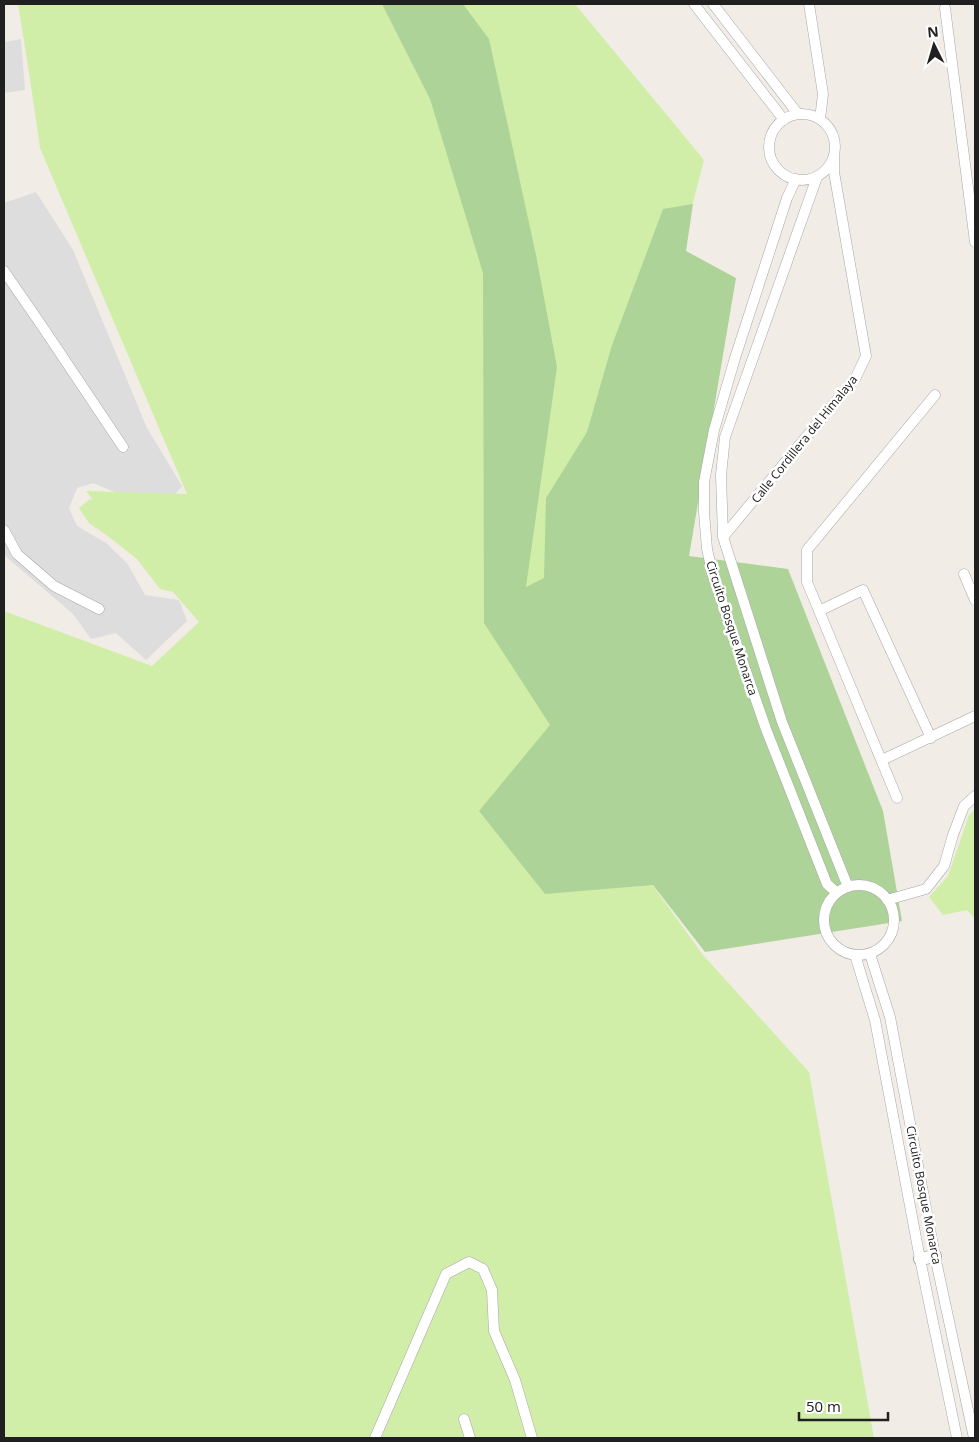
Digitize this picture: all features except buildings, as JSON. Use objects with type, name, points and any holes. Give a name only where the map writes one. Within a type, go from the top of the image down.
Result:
[{"type":"street","points":[[694,4],[784,120]]},
{"type":"street","points":[[713,4],[798,114]]},
{"type":"street","points":[[809,4],[823,94],[820,119]]},
{"type":"street","points":[[945,8],[975,242]]},
{"type":"street","points":[[798,114],[810,115],[820,119],[828,126],[834,136],[834,157],[830,165],[824,172],[810,179],[796,179],[786,176],[773,162],[770,154],[769,144],[776,126],[798,114]]},
{"type":"street","name":"Calle Cordillera del Himalaya","points":[[723,537],[856,377],[866,356],[834,172],[834,157]]},
{"type":"street","name":"Circuito Bosque Monarca","points":[[816,177],[725,437],[721,475],[723,537],[782,722],[848,887]]},
{"type":"street","name":"Circuito Bosque Monarca","points":[[796,179],[787,198],[735,358],[714,430],[704,482],[704,512],[707,549],[714,576],[766,729],[827,884],[837,893]]},
{"type":"street","points":[[4,271],[123,447]]},
{"type":"street","points":[[898,798],[807,582],[808,550],[934,395]]},
{"type":"street","points":[[4,530],[17,554],[54,586],[99,610]]},
{"type":"street","points":[[964,574],[975,600]]},
{"type":"street","points":[[819,611],[863,590],[931,738]]},
{"type":"street","points":[[882,760],[975,716]]},
{"type":"street","points":[[888,900],[926,889],[944,866],[964,806],[975,796]]},
{"type":"street","points":[[859,885],[870,887],[880,892],[888,900],[893,912],[894,924],[890,937],[882,947],[870,954],[856,955],[844,952],[834,945],[827,936],[824,924],[829,902],[837,893],[848,887],[859,885]]},
{"type":"street","name":"Circuito Bosque Monarca","points":[[870,954],[890,1017],[936,1256],[974,1438]]},
{"type":"street","name":"Circuito Bosque Monarca","points":[[856,955],[875,1020],[920,1259],[958,1438]]},
{"type":"street","points":[[920,1259],[936,1256]]},
{"type":"street","points":[[375,1438],[446,1274],[469,1262],[483,1269],[492,1290],[494,1331],[515,1380],[532,1438]]},
{"type":"street","points":[[464,1419],[470,1438]]},
{"type":"shaded area","points":[[21,39],[25,90],[4,93],[4,42]]},
{"type":"shaded area","points":[[36,192],[73,250],[147,428],[182,486],[165,506],[124,496],[93,483],[77,488],[69,508],[77,526],[106,543],[127,563],[145,595],[179,600],[187,621],[146,660],[116,633],[91,639],[73,614],[4,555],[4,203]]},
{"type":"green space","points":[[18,4],[575,4],[704,160],[552,746],[703,955],[809,1072],[874,1438],[4,1438],[4,611],[152,666],[199,622],[173,592],[160,589],[137,559],[89,523],[79,508],[90,499],[93,500],[86,491],[187,494],[40,148]]},
{"type":"green space","points":[[382,4],[463,4],[489,39],[536,255],[557,367],[526,587],[544,578],[546,498],[587,432],[612,345],[663,209],[693,204],[686,251],[736,278],[689,556],[788,569],[883,811],[902,921],[705,952],[653,885],[545,894],[479,811],[550,725],[484,623],[483,273],[430,99]]},
{"type":"green space","points":[[975,809],[975,919],[967,910],[943,915],[929,897],[948,876],[969,815]]}]
